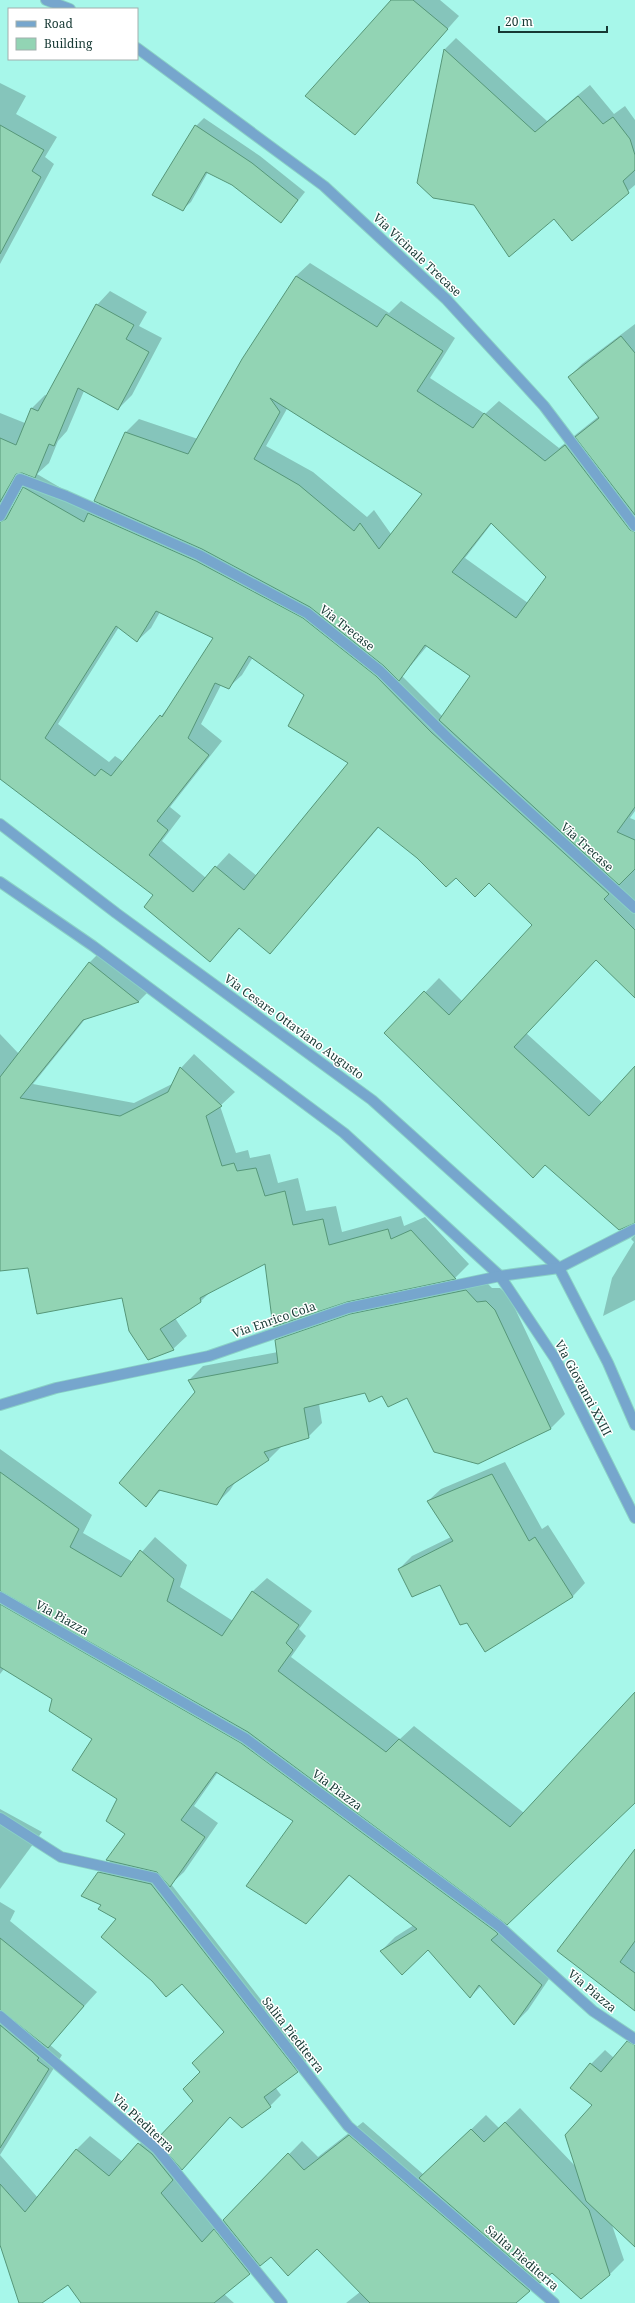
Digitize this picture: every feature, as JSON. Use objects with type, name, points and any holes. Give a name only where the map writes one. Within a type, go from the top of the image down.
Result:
[{"type":"street","points":[[46,0],[67,8]]},
{"type":"street","name":"Via Vicinale Trecase","points":[[138,49],[324,186],[446,299],[544,406],[635,526]]},
{"type":"street","name":"Via Trecase","points":[[0,516],[20,479],[66,496],[199,555],[307,614],[380,671],[451,741],[635,908]]},
{"type":"street","name":"Via Cesare Ottaviano Augusto","points":[[0,824],[116,913],[372,1100],[559,1268]]},
{"type":"street","points":[[0,882],[93,946],[344,1133],[500,1276]]},
{"type":"street","name":"Via Enrico Cola","points":[[0,1405],[56,1388],[209,1356],[348,1308],[500,1276],[559,1268],[635,1229]]},
{"type":"street","points":[[559,1268],[608,1363],[635,1425]]},
{"type":"street","name":"Via Giovanni XXIII","points":[[500,1276],[556,1360],[635,1518]]},
{"type":"street","name":"Via Piazza","points":[[0,1597],[245,1738],[499,1926],[593,2011],[635,2039]]},
{"type":"street","name":"Salita Piediterra","points":[[0,1818],[61,1857],[155,1878],[348,2126],[554,2303]]},
{"type":"street","name":"Via Piediterra","points":[[0,2016],[157,2149],[282,2303]]},
{"type":"building","points":[[391,0],[413,0],[448,29],[355,135],[305,96]]},
{"type":"building","points":[[444,49],[535,132],[578,96],[603,124],[613,117],[630,139],[635,155],[635,170],[623,181],[629,193],[572,241],[554,219],[509,257],[474,205],[433,198],[417,183]]},
{"type":"building","points":[[0,125],[44,150],[32,171],[41,177],[0,254]]},
{"type":"building","points":[[195,125],[252,163],[298,200],[281,223],[232,185],[206,172],[183,211],[152,195]]},
{"type":"building","points":[[296,276],[377,327],[386,314],[443,351],[417,391],[473,428],[484,413],[545,461],[565,445],[630,530],[635,532],[635,807],[617,832],[635,840],[635,869],[619,885],[439,720],[470,676],[425,645],[399,681],[384,666],[310,607],[202,549],[94,501],[125,432],[188,454],[242,359]],"holes":[[[270,398],[422,494],[379,549],[360,523],[354,531],[299,485],[254,459],[280,412]],[[491,523],[546,577],[516,618],[452,572]]]},
{"type":"building","points":[[96,304],[134,325],[126,339],[149,352],[118,410],[78,388],[54,446],[49,444],[35,478],[22,473],[16,474],[0,502],[0,438],[16,445],[31,408],[38,411]]},
{"type":"building","points":[[621,336],[635,353],[635,515],[575,437],[599,418],[568,377]]},
{"type":"building","points":[[23,487],[84,522],[88,513],[196,561],[303,618],[376,676],[431,732],[609,894],[604,899],[635,930],[635,998],[596,960],[514,1047],[589,1116],[635,1066],[635,1223],[619,1230],[545,1165],[533,1178],[384,1033],[424,991],[449,1015],[532,925],[489,883],[475,897],[456,878],[446,887],[417,858],[378,827],[270,954],[239,928],[210,962],[144,907],[153,895],[0,779],[0,522],[6,519]],"holes":[[[156,611],[213,638],[162,717],[160,715],[111,776],[101,769],[95,776],[45,738],[116,626],[137,642]],[[249,656],[304,695],[288,726],[348,763],[244,890],[215,866],[193,892],[149,855],[168,830],[157,821],[209,755],[188,738],[215,683],[229,689]]]},
{"type":"building","points":[[89,962],[139,1002],[83,1020],[20,1098],[120,1116],[168,1092],[180,1067],[222,1106],[206,1116],[222,1166],[234,1163],[237,1171],[256,1168],[265,1196],[285,1191],[293,1225],[323,1219],[329,1245],[388,1229],[391,1239],[411,1230],[456,1279],[347,1302],[273,1327],[265,1264],[200,1298],[201,1302],[160,1329],[174,1350],[148,1360],[129,1331],[122,1298],[37,1314],[28,1268],[0,1271],[0,1077]]},
{"type":"building","points":[[466,1290],[477,1302],[486,1301],[495,1310],[551,1429],[478,1464],[434,1452],[407,1398],[388,1407],[382,1396],[369,1402],[365,1393],[304,1408],[309,1438],[264,1452],[269,1460],[227,1488],[217,1505],[159,1490],[146,1507],[119,1483],[195,1392],[188,1380],[278,1363],[275,1340],[350,1314]]},
{"type":"building","points":[[0,1472],[79,1529],[70,1547],[121,1577],[140,1550],[174,1579],[167,1601],[222,1636],[252,1591],[299,1625],[286,1643],[293,1650],[278,1671],[386,1752],[399,1739],[510,1827],[635,1692],[635,1803],[507,1925],[248,1732],[0,1591]]},
{"type":"building","points":[[492,1474],[529,1541],[535,1537],[573,1597],[485,1652],[467,1623],[460,1625],[440,1585],[412,1597],[398,1569],[453,1541],[427,1501]]},
{"type":"building","points":[[0,1604],[241,1743],[495,1931],[498,1934],[491,1940],[542,1985],[514,2025],[479,1985],[470,1998],[428,1950],[402,1975],[380,1951],[417,1929],[349,1875],[306,1924],[246,1886],[293,1821],[216,1772],[181,1820],[205,1837],[170,1887],[157,1872],[106,1860],[125,1834],[106,1821],[117,1799],[72,1770],[92,1739],[49,1711],[52,1699],[0,1667]]},
{"type":"building","points":[[635,1849],[635,1941],[620,1962],[635,1973],[635,2011],[557,1951]]},
{"type":"building","points":[[98,1872],[151,1884],[298,2072],[264,2097],[271,2107],[242,2128],[230,2117],[182,2170],[156,2140],[193,2101],[183,2089],[200,2072],[192,2063],[224,2032],[182,1984],[166,1997],[152,1981],[101,1937],[116,1919],[98,1909],[101,1905],[81,1896]]},
{"type":"building","points":[[0,1938],[84,2006],[48,2048],[0,2010]]},
{"type":"building","points":[[0,2025],[39,2058],[37,2060],[49,2069],[0,2148]]},
{"type":"building","points":[[627,2041],[635,2045],[635,2247],[586,2201],[565,2135],[592,2105],[570,2088],[590,2063],[601,2072]]},
{"type":"building","points":[[505,2122],[589,2210],[610,2275],[581,2299],[552,2273],[540,2283],[419,2178],[471,2129],[484,2142]]},
{"type":"building","points":[[349,2135],[530,2291],[516,2303],[370,2303],[317,2249],[288,2276],[271,2257],[260,2266],[223,2220],[288,2153],[304,2170]]},
{"type":"building","points":[[138,2143],[152,2154],[173,2180],[161,2193],[202,2242],[214,2229],[250,2274],[214,2303],[81,2303],[68,2285],[42,2303],[19,2303],[0,2245],[0,2184],[25,2212],[76,2149],[109,2176]]}]
